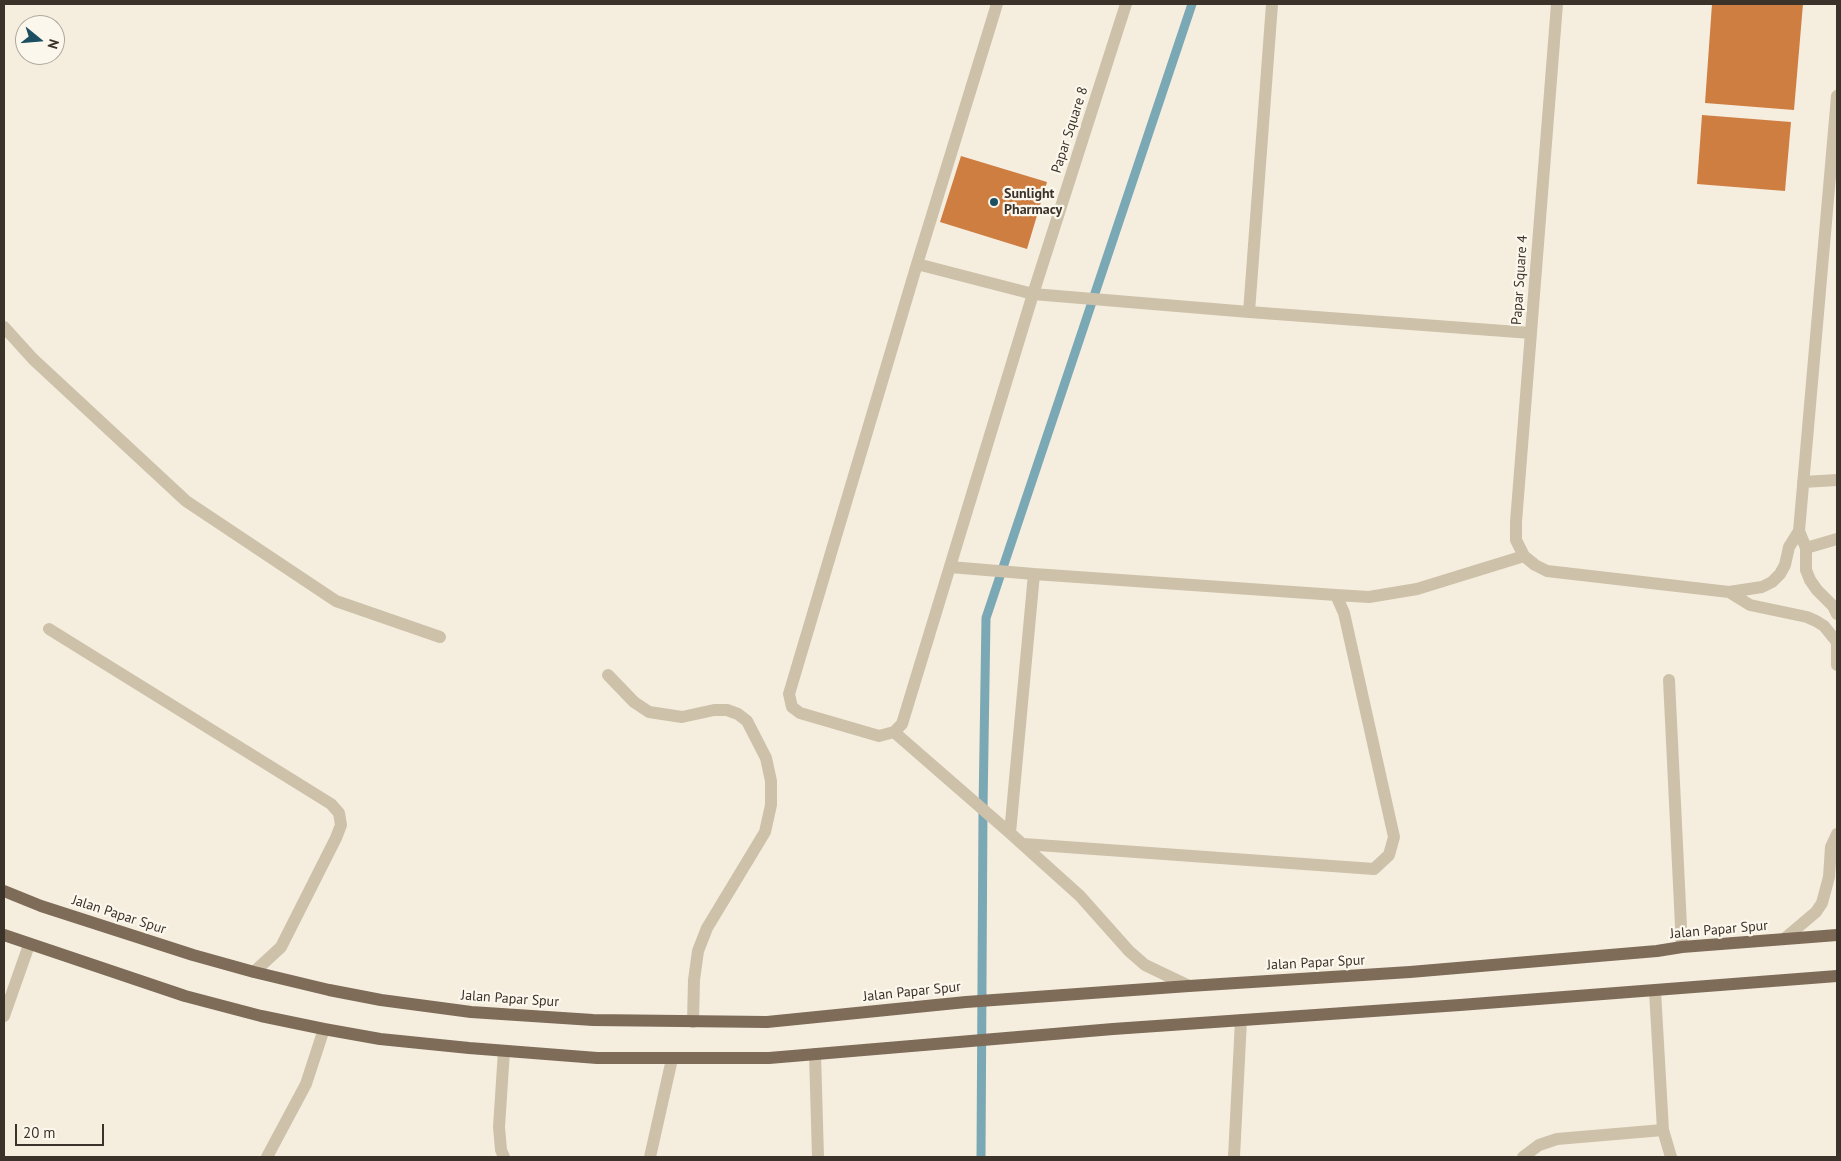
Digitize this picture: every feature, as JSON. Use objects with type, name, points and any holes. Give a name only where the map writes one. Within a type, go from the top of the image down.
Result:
[{"type":"main road","name":"Jalan Papar Spur","points":[[4,891],[41,906],[193,955],[254,972],[347,994],[471,1012],[593,1020],[767,1022],[995,999],[1410,972],[1837,935]]},
{"type":"main road","points":[[4,935],[185,996],[261,1016],[380,1038],[504,1051],[597,1058],[769,1058],[1241,1020],[1656,991],[1837,976]]},
{"type":"street","points":[[997,4],[917,264],[789,694],[792,706],[800,713],[879,736],[894,732],[1024,844],[1080,896],[1129,951],[1145,966],[1189,986]]},
{"type":"street","name":"Papar Square 8","points":[[894,732],[902,724],[1033,294],[1126,4]]},
{"type":"street","points":[[1249,312],[1272,4]]},
{"type":"street","name":"Papar Square 4","points":[[1524,556],[1516,540],[1516,522],[1557,4]]},
{"type":"street","points":[[950,567],[1369,596],[1416,589],[1524,556],[1535,565],[1547,571],[1730,592],[1762,586],[1772,582],[1785,565],[1789,547],[1798,531],[1837,96]]},
{"type":"street","points":[[917,264],[1033,294],[1531,333]]},
{"type":"street","points":[[4,327],[33,359],[186,501],[336,601],[440,637]]},
{"type":"street","points":[[1803,482],[1837,480]]},
{"type":"street","points":[[1798,531],[1806,548],[1806,570],[1810,580],[1833,606],[1837,614]]},
{"type":"street","points":[[1806,548],[1837,538]]},
{"type":"street","points":[[1010,833],[1034,574]]},
{"type":"street","points":[[1730,592],[1750,604],[1807,617],[1824,626],[1837,641],[1837,665]]},
{"type":"street","points":[[1024,844],[1374,869],[1389,855],[1394,837],[1344,613],[1336,595]]},
{"type":"street","points":[[50,629],[332,804],[339,813],[341,825],[336,838],[281,947],[254,972]]},
{"type":"street","points":[[608,675],[634,702],[649,712],[682,717],[714,710],[727,710],[738,714],[747,721],[766,758],[771,781],[771,805],[764,832],[707,928],[698,951],[694,980],[693,1022]]},
{"type":"street","points":[[1669,680],[1682,947]]},
{"type":"street","points":[[1784,940],[1816,912],[1822,903],[1829,877],[1831,847],[1837,834]]},
{"type":"street","points":[[4,1016],[29,945]]},
{"type":"street","points":[[1656,991],[1663,1130],[1671,1157]]},
{"type":"street","points":[[1234,1157],[1241,1020]]},
{"type":"street","points":[[267,1157],[306,1084],[324,1029]]},
{"type":"street","points":[[504,1051],[499,1128],[501,1150],[504,1157]]},
{"type":"street","points":[[815,1054],[818,1157]]},
{"type":"street","points":[[650,1157],[672,1059]]},
{"type":"street","points":[[1523,1157],[1540,1145],[1557,1139],[1663,1130]]},
{"type":"building","points":[[1712,4],[1803,4],[1794,110],[1705,103]]},
{"type":"building","points":[[1702,115],[1791,122],[1785,191],[1697,184]]},
{"type":"building","name":"Sunlight Pharmacy","points":[[961,156],[1047,182],[1027,249],[940,222]]},
{"type":"waterway","points":[[981,1157],[986,618],[1192,4]]},
{"type":"place","name":"Sunlight Pharmacy","points":[[994,202]]}]
